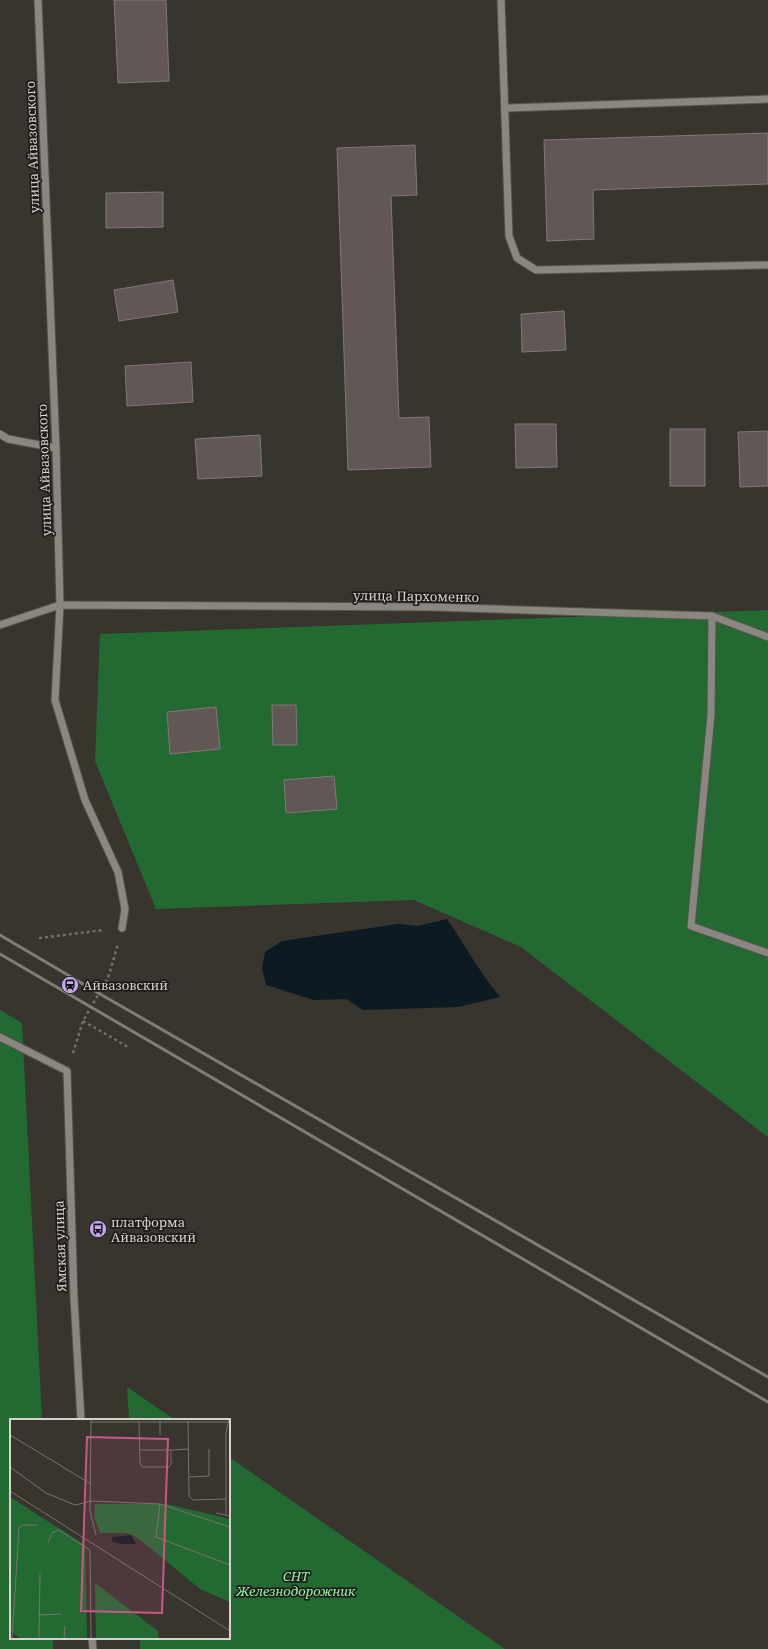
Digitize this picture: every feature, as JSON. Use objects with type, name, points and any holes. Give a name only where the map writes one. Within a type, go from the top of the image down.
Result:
[{"type":"street","name":"улица Айвазовского","points":[[38,0],[56,448],[60,605],[56,700],[85,800],[118,872],[125,909],[122,928]]},
{"type":"street","points":[[501,0],[506,108],[509,236],[517,258],[536,270],[768,265]]},
{"type":"street","points":[[506,108],[768,99]]},
{"type":"street","points":[[0,434],[8,439],[56,448]]},
{"type":"street","name":"улица Пархоменко","points":[[0,625],[60,605],[432,608],[712,616],[768,637]]},
{"type":"street","points":[[712,616],[711,715],[691,926],[768,952]]},
{"type":"street","points":[[0,1036],[67,1071]]},
{"type":"street","name":"Ямская улица","points":[[67,1071],[74,1290],[81,1419]]},
{"type":"street","points":[[92,1639],[93,1649]]},
{"type":"path","points":[[39,938],[122,928],[108,978],[83,1021],[67,1071]]},
{"type":"path","points":[[83,1021],[128,1047]]},
{"type":"green space","points":[[768,610],[768,1137],[521,947],[414,900],[156,909],[95,761],[100,634]]},
{"type":"green space","points":[[0,1010],[22,1023],[42,1419],[10,1419],[10,1639],[53,1639],[53,1649],[0,1649]]},
{"type":"green space","points":[[127,1387],[174,1419],[129,1419]]},
{"type":"green space","name":"СНТ Железнодорожник","points":[[230,1458],[505,1649],[140,1649],[140,1639],[230,1639]]},
{"type":"shaded area","points":[[447,919],[479,969],[500,997],[458,1007],[363,1010],[346,999],[314,1000],[266,985],[262,968],[265,952],[282,941],[398,924],[418,926]]},
{"type":"building","points":[[114,0],[166,0],[169,81],[118,83]]},
{"type":"building","points":[[768,133],[768,184],[593,190],[594,239],[547,241],[544,140]]},
{"type":"building","points":[[415,145],[417,195],[391,196],[399,418],[429,417],[431,467],[348,470],[337,148]]},
{"type":"building","points":[[163,192],[163,227],[106,228],[106,193]]},
{"type":"building","points":[[173,280],[178,312],[119,321],[114,290]]},
{"type":"building","points":[[564,311],[566,350],[522,352],[521,314]]},
{"type":"building","points":[[191,362],[193,402],[127,406],[125,366]]},
{"type":"building","points":[[515,424],[556,424],[557,467],[516,468]]},
{"type":"building","points":[[670,429],[705,429],[705,486],[670,486]]},
{"type":"building","points":[[768,431],[768,486],[740,487],[738,432]]},
{"type":"building","points":[[260,435],[262,476],[198,479],[195,439]]},
{"type":"building","points":[[272,705],[296,705],[297,745],[273,745]]},
{"type":"building","points":[[216,707],[220,749],[170,754],[167,712]]},
{"type":"building","points":[[334,776],[337,809],[286,813],[284,780]]},
{"type":"railway","points":[[0,935],[100,994],[768,1377]]},
{"type":"railway","points":[[0,954],[768,1402]]},
{"type":"place","name":"Айвазовский","points":[[70,985]]},
{"type":"place","name":"платформа Айвазовский","points":[[98,1229]]}]
